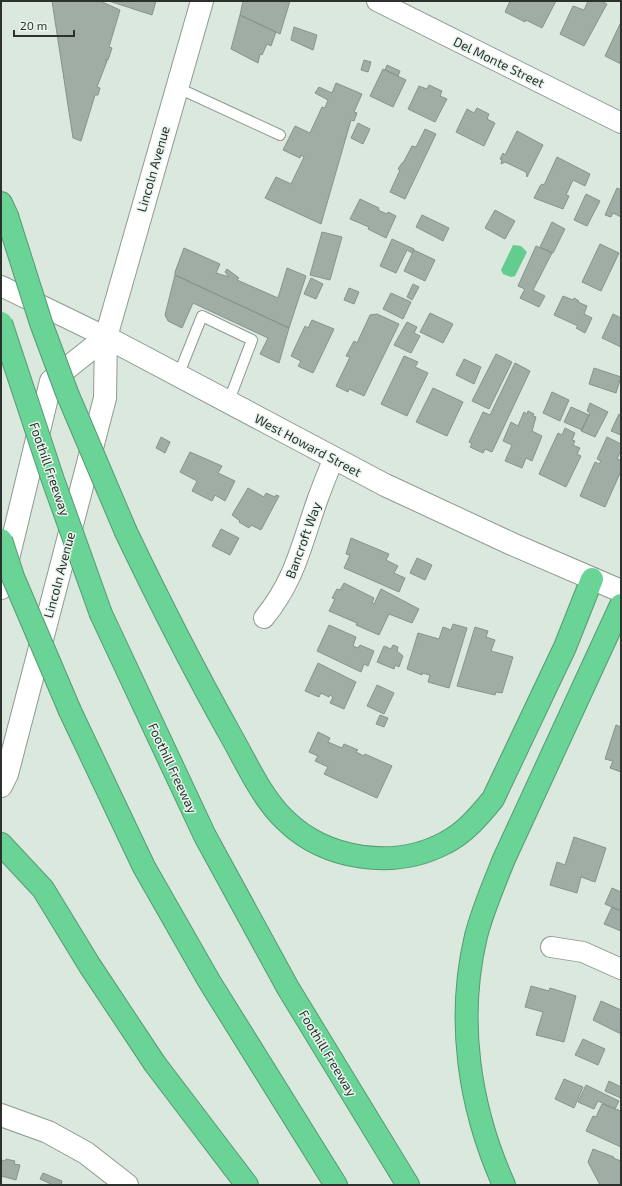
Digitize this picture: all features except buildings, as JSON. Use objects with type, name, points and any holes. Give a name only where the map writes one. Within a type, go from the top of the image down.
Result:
[{"type":"highway","points":[[4,210],[41,323],[67,393],[126,532],[167,618],[270,804],[285,820],[303,834],[322,845],[342,853],[367,857],[400,857],[424,852],[445,844],[462,832],[478,817],[493,799],[565,646],[592,578]]},
{"type":"highway","name":"Foothill Freeway","points":[[1,323],[53,480],[102,614],[205,836],[288,988],[408,1185]]},
{"type":"highway","points":[[1,540],[13,577],[70,711],[144,867],[208,981],[336,1185]]},
{"type":"highway","points":[[504,1185],[480,1122],[473,1094],[469,1061],[467,1005],[470,970],[476,936],[487,899],[504,859],[621,605]]},
{"type":"highway","points":[[1,844],[43,890],[90,966],[155,1064],[247,1185]]},
{"type":"main road","name":"Lincoln Avenue","points":[[1,786],[7,774],[105,398],[106,337],[176,87],[202,1]]},
{"type":"main road","name":"West Howard Street","points":[[106,337],[228,403],[454,518],[621,591]]},
{"type":"main road","points":[[1,588],[51,381],[106,337]]},
{"type":"main road","points":[[1,1115],[48,1132],[86,1153],[127,1185]]},
{"type":"street","name":"Del Monte Street","points":[[376,1],[621,123]]},
{"type":"street","name":"West Howard Street","points":[[1,286],[106,337]]},
{"type":"street","name":"Bancroft Way","points":[[264,618],[274,606],[290,579],[317,500],[334,458]]},
{"type":"street","points":[[551,947],[582,952],[621,969]]},
{"type":"lane","points":[[176,87],[280,135]]},
{"type":"lane","points":[[178,376],[202,316],[252,340],[228,403]]},
{"type":"shaded area","points":[[513,245],[521,246],[527,252],[515,276],[511,277],[503,274],[501,270]]}]
